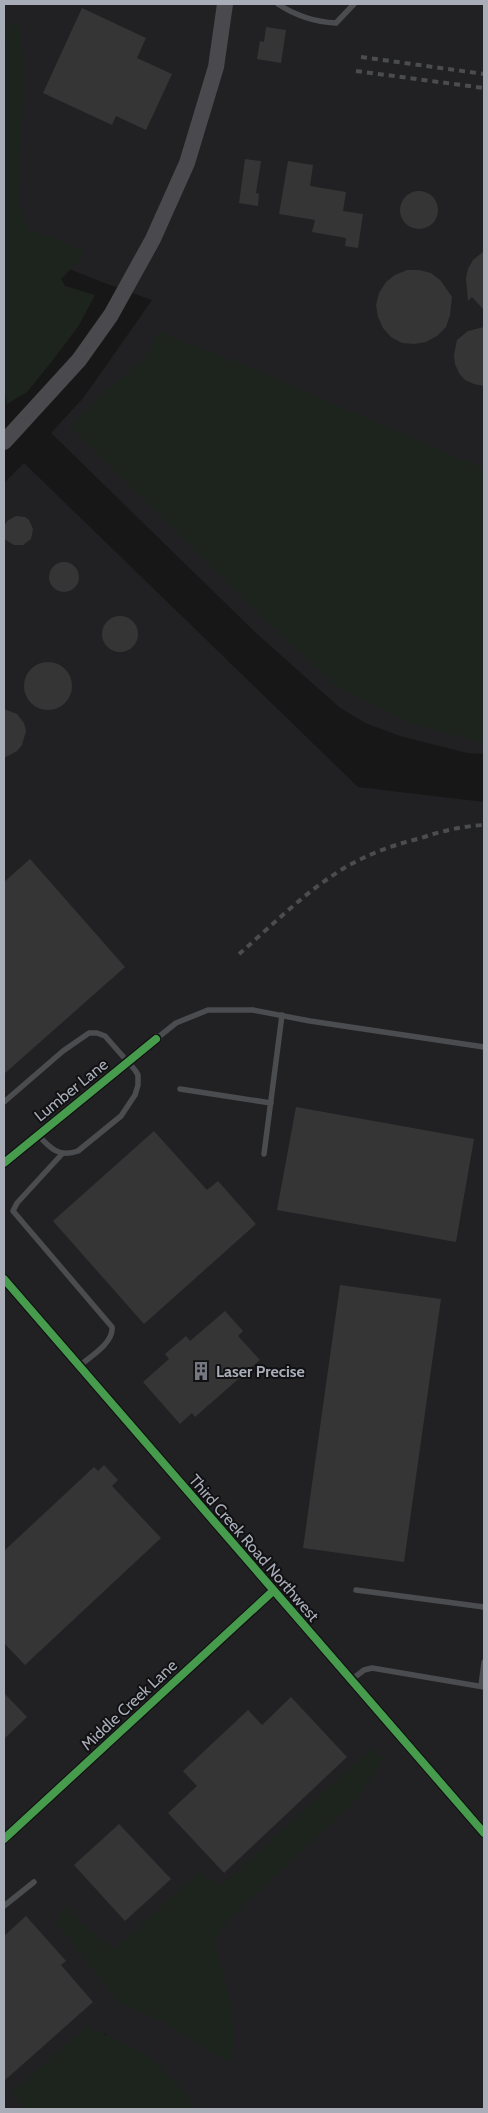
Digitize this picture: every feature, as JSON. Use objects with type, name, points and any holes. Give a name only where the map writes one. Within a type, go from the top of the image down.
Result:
[{"type":"main road","points":[[4,442],[79,360],[111,315],[153,239],[187,163],[216,67],[225,4]]},
{"type":"street","name":"Lumber Lane","points":[[5,1158],[38,1135],[156,1039]]},
{"type":"street","name":"Third Creek Road Northwest","points":[[4,1279],[484,1833]]},
{"type":"street","name":"Middle Creek Lane","points":[[4,1839],[273,1591]]},
{"type":"lane","points":[[278,4],[294,15],[326,23],[336,23],[354,4]]},
{"type":"lane","points":[[156,1039],[176,1023],[208,1010],[253,1010],[484,1047]]},
{"type":"lane","points":[[264,1154],[282,1016]]},
{"type":"lane","points":[[4,1102],[64,1051],[89,1033],[97,1033],[104,1036],[128,1061],[138,1075],[138,1085],[129,1105],[121,1116],[78,1151],[62,1154],[51,1149],[38,1135]]},
{"type":"lane","points":[[180,1089],[271,1102]]},
{"type":"lane","points":[[62,1154],[16,1203],[13,1211],[112,1327],[113,1332],[107,1342],[79,1366]]},
{"type":"lane","points":[[356,1590],[484,1607]]},
{"type":"lane","points":[[351,1680],[364,1670],[372,1668],[483,1686],[484,1662]]},
{"type":"lane","points":[[4,1906],[34,1882]]},
{"type":"shaded area","points":[[4,4],[484,4],[484,754],[467,753],[400,736],[365,723],[339,707],[256,633],[51,433],[84,397],[152,300],[4,243]]},
{"type":"shaded area","points":[[9,24],[20,25],[24,74],[18,201],[30,231],[83,251],[84,255],[61,279],[65,286],[95,295],[79,325],[53,360],[27,392],[7,404],[4,386],[4,51]]},
{"type":"shaded area","points":[[158,332],[242,364],[484,469],[484,743],[411,724],[336,686],[263,618],[71,427],[101,395],[145,358]]},
{"type":"shaded area","points":[[24,463],[358,787],[484,802],[484,2109],[163,2109],[105,2033],[23,2109],[4,2109],[4,483]]},
{"type":"shaded area","points":[[372,1748],[384,1758],[358,1798],[227,1921],[214,1942],[227,1987],[233,2017],[233,2048],[230,2064],[162,2021],[119,2003],[56,1923],[64,1904],[85,1927],[114,1950],[198,1873],[221,1886]]},
{"type":"shaded area","points":[[87,2026],[147,2054],[186,2093],[194,2109],[25,2109],[11,2093]]},
{"type":"building","points":[[82,8],[146,38],[137,58],[172,74],[146,130],[116,116],[112,125],[43,93]]},
{"type":"building","points":[[266,27],[286,30],[281,63],[257,59],[260,41],[264,42]]},
{"type":"building","points":[[245,159],[261,161],[256,193],[259,194],[258,206],[239,203]]},
{"type":"building","points":[[288,161],[313,165],[310,186],[346,192],[343,211],[363,214],[358,248],[345,246],[346,238],[312,232],[315,220],[279,214]]},
{"type":"building","points":[[419,191],[432,197],[438,210],[432,223],[419,229],[406,223],[400,210],[406,197]]},
{"type":"building","points":[[484,251],[484,310],[472,297],[468,301],[466,278],[473,260]]},
{"type":"building","points":[[407,270],[431,273],[441,281],[452,297],[450,315],[446,327],[437,336],[426,342],[402,343],[391,337],[383,328],[378,317],[376,305],[379,293],[386,282],[395,275]]},
{"type":"building","points":[[484,327],[484,386],[465,380],[455,364],[454,355],[457,340],[468,331]]},
{"type":"building","points":[[16,516],[25,517],[29,520],[33,529],[31,539],[23,545],[14,545],[4,539],[7,521]]},
{"type":"building","points":[[64,562],[70,563],[78,571],[78,583],[70,591],[64,592],[58,591],[50,583],[49,577],[50,571],[58,563]]},
{"type":"building","points":[[120,616],[127,617],[133,621],[137,627],[137,641],[133,647],[127,651],[120,652],[113,651],[107,647],[103,641],[102,634],[103,627],[107,621],[113,617]]},
{"type":"building","points":[[43,662],[53,662],[65,669],[72,681],[72,691],[65,703],[53,710],[43,710],[35,706],[28,699],[24,691],[24,681],[28,673],[35,666]]},
{"type":"building","points":[[4,709],[17,714],[24,723],[26,731],[22,745],[17,751],[4,758]]},
{"type":"building","points":[[30,859],[125,967],[4,1074],[4,882]]},
{"type":"building","points":[[296,1107],[474,1139],[456,1242],[277,1210]]},
{"type":"building","points":[[154,1131],[207,1190],[218,1181],[256,1224],[144,1324],[53,1221]]},
{"type":"building","points":[[340,1285],[441,1299],[404,1562],[303,1548]]},
{"type":"building","name":"Laser Precise","points":[[225,1311],[243,1331],[238,1336],[260,1360],[195,1417],[192,1413],[180,1424],[143,1382],[169,1359],[165,1354],[186,1336],[190,1341]]},
{"type":"building","points":[[104,1465],[118,1480],[112,1486],[161,1538],[25,1665],[4,1643],[4,1551],[94,1467],[98,1471]]},
{"type":"building","points":[[4,1693],[27,1717],[4,1739]]},
{"type":"building","points":[[291,1697],[347,1757],[224,1873],[168,1813],[197,1786],[183,1771],[248,1710],[262,1725]]},
{"type":"building","points":[[119,1824],[171,1879],[125,1921],[74,1865]]},
{"type":"building","points":[[26,1916],[66,1961],[61,1965],[93,2002],[4,2081],[4,1936]]},
{"type":"railway","points":[[361,57],[484,74]]},
{"type":"railway","points":[[356,71],[484,88]]},
{"type":"railway","points":[[239,954],[314,889],[330,877],[363,858],[392,846],[436,833],[484,825]]},
{"type":"cycle path","points":[[4,1163],[156,1039]]},
{"type":"cycle path","points":[[4,1279],[484,1833]]},
{"type":"cycle path","points":[[4,1839],[273,1591]]},
{"type":"place","name":"Laser Precise","points":[[201,1371]]}]
